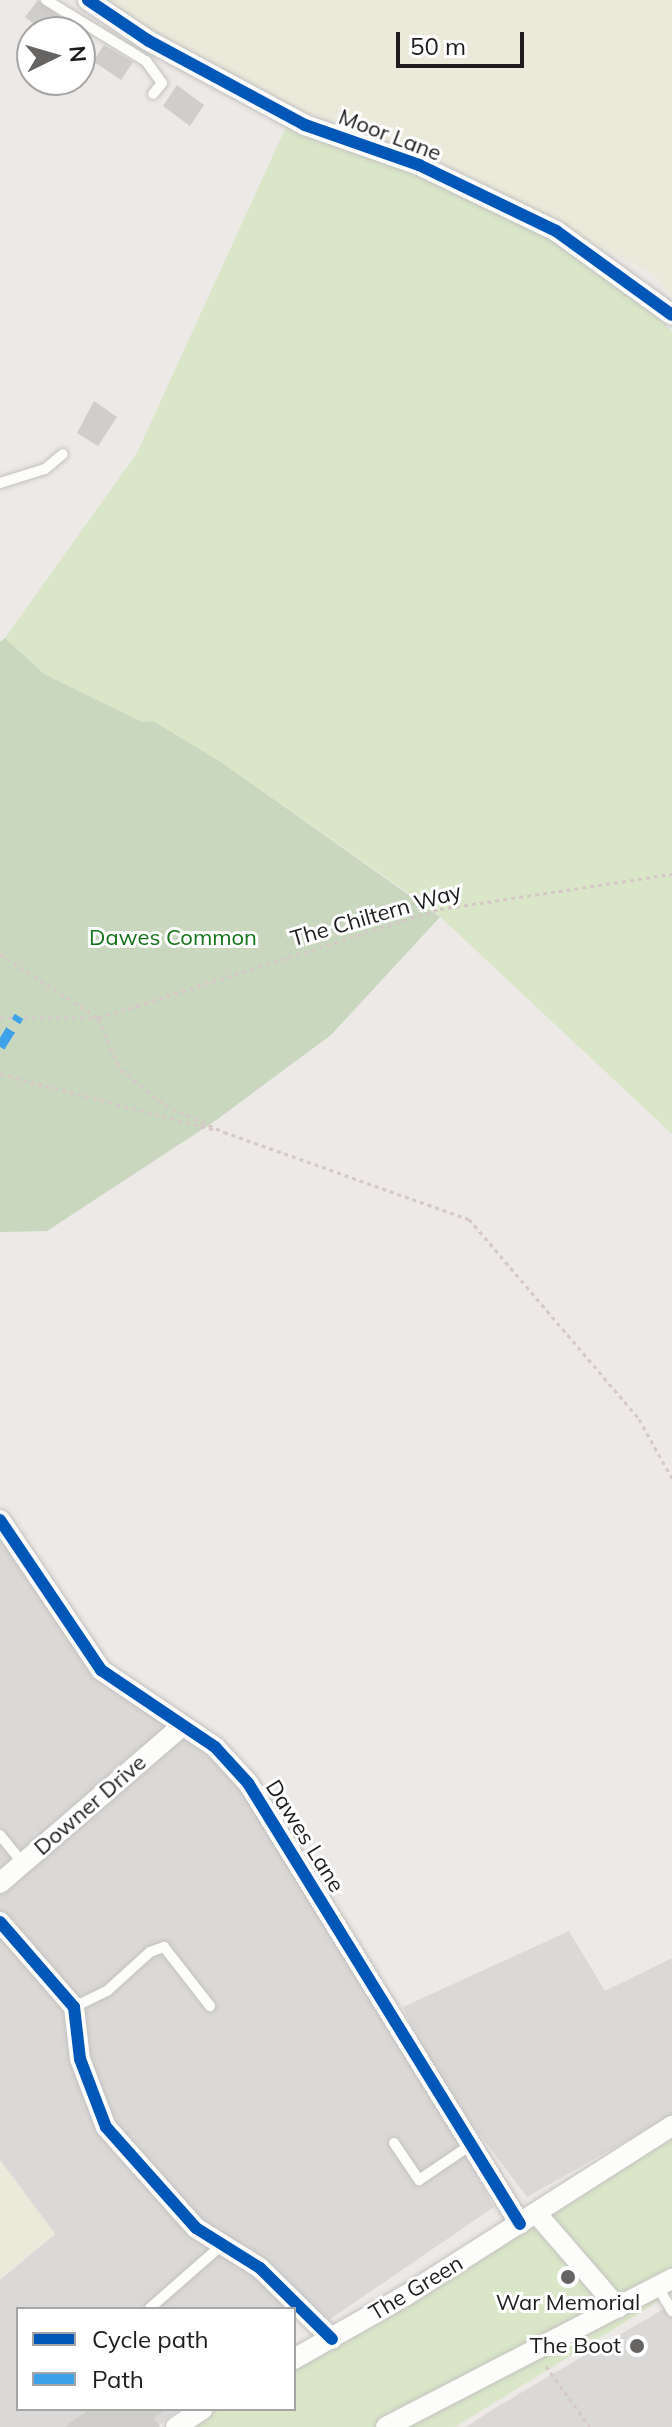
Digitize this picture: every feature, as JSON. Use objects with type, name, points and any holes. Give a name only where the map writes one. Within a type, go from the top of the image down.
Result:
[{"type":"street","name":"Moor Lane","points":[[88,0],[149,41],[305,125],[419,165],[556,231],[672,315]]},
{"type":"street","name":"Dawes Lane","points":[[0,1520],[101,1670],[181,1727],[215,1747],[248,1783],[472,2144],[528,2219]]},
{"type":"street","name":"Downer Drive","points":[[0,1883],[181,1727]]},
{"type":"street","points":[[0,1922],[74,2007],[80,2059],[106,2127],[196,2228],[260,2268],[332,2339]]},
{"type":"street","name":"The Green","points":[[296,2358],[528,2219],[672,2126]]},
{"type":"street","points":[[528,2219],[618,2308]]},
{"type":"street","points":[[386,2427],[665,2283]]},
{"type":"street","points":[[176,2427],[200,2411]]},
{"type":"lane","points":[[46,0],[146,61],[162,83],[153,94]]},
{"type":"lane","points":[[0,483],[45,469],[63,454]]},
{"type":"lane","points":[[0,1835],[23,1863]]},
{"type":"lane","points":[[74,2007],[107,1991],[150,1952],[164,1947],[210,2006]]},
{"type":"lane","points":[[394,2143],[419,2180],[472,2144]]},
{"type":"lane","points":[[151,2307],[222,2245]]},
{"type":"lane","points":[[665,2283],[672,2311]]},
{"type":"path","points":[[0,954],[98,1018],[121,1070],[165,1105],[224,1132]]},
{"type":"path","points":[[0,1074],[224,1132],[469,1219],[639,1419],[672,1478]]},
{"type":"path","points":[[534,2350],[590,2427]]},
{"type":"shaded area","points":[[104,0],[672,0],[672,296],[652,273],[440,163],[290,106],[206,63]]},
{"type":"shaded area","points":[[0,1520],[101,1670],[215,1747],[396,2029],[494,2207],[323,2324],[296,2312],[296,2307],[16,2307],[16,2411],[177,2411],[157,2427],[0,2427],[0,2280],[55,2234],[0,2160]]},
{"type":"shaded area","points":[[569,1931],[605,1991],[672,1958],[672,2115],[527,2197],[471,2123],[423,2050],[403,2007]]},
{"type":"shaded area","points":[[0,2160],[55,2234],[0,2278]]},
{"type":"shaded area","points":[[672,2304],[672,2427],[466,2427],[495,2408]]},
{"type":"green space","points":[[286,127],[442,183],[552,240],[641,300],[672,332],[672,1134],[434,911],[221,762],[153,721],[142,722],[44,674],[5,638],[137,453]]},
{"type":"green space","name":"Dawes Common","points":[[5,638],[44,674],[142,722],[153,721],[221,762],[440,917],[331,1035],[215,1121],[47,1231],[0,1232],[0,642]]},
{"type":"green space","points":[[672,2134],[672,2293],[455,2427],[191,2427],[214,2411],[296,2411],[296,2367]]},
{"type":"building","points":[[38,0],[59,16],[26,16]]},
{"type":"building","points":[[104,45],[133,62],[121,80],[96,63],[96,57]]},
{"type":"building","points":[[177,85],[204,105],[190,126],[163,106]]},
{"type":"building","points":[[94,401],[117,417],[98,446],[77,433]]},
{"type":"building","points":[[87,2411],[164,2411],[154,2418],[160,2427],[64,2427]]},
{"type":"marked path","points":[[0,1047],[19,1016]]},
{"type":"cycle path","points":[[88,0],[149,41],[305,125],[419,165],[556,231],[672,315]]},
{"type":"cycle path","points":[[0,1520],[101,1670],[215,1747],[248,1783],[520,2224]]},
{"type":"cycle path","points":[[0,1922],[74,2007],[80,2059],[106,2127],[196,2228],[260,2268],[332,2339]]},
{"type":"place","name":"War Memorial","points":[[568,2277]]},
{"type":"place","name":"The Boot","points":[[637,2346]]}]
